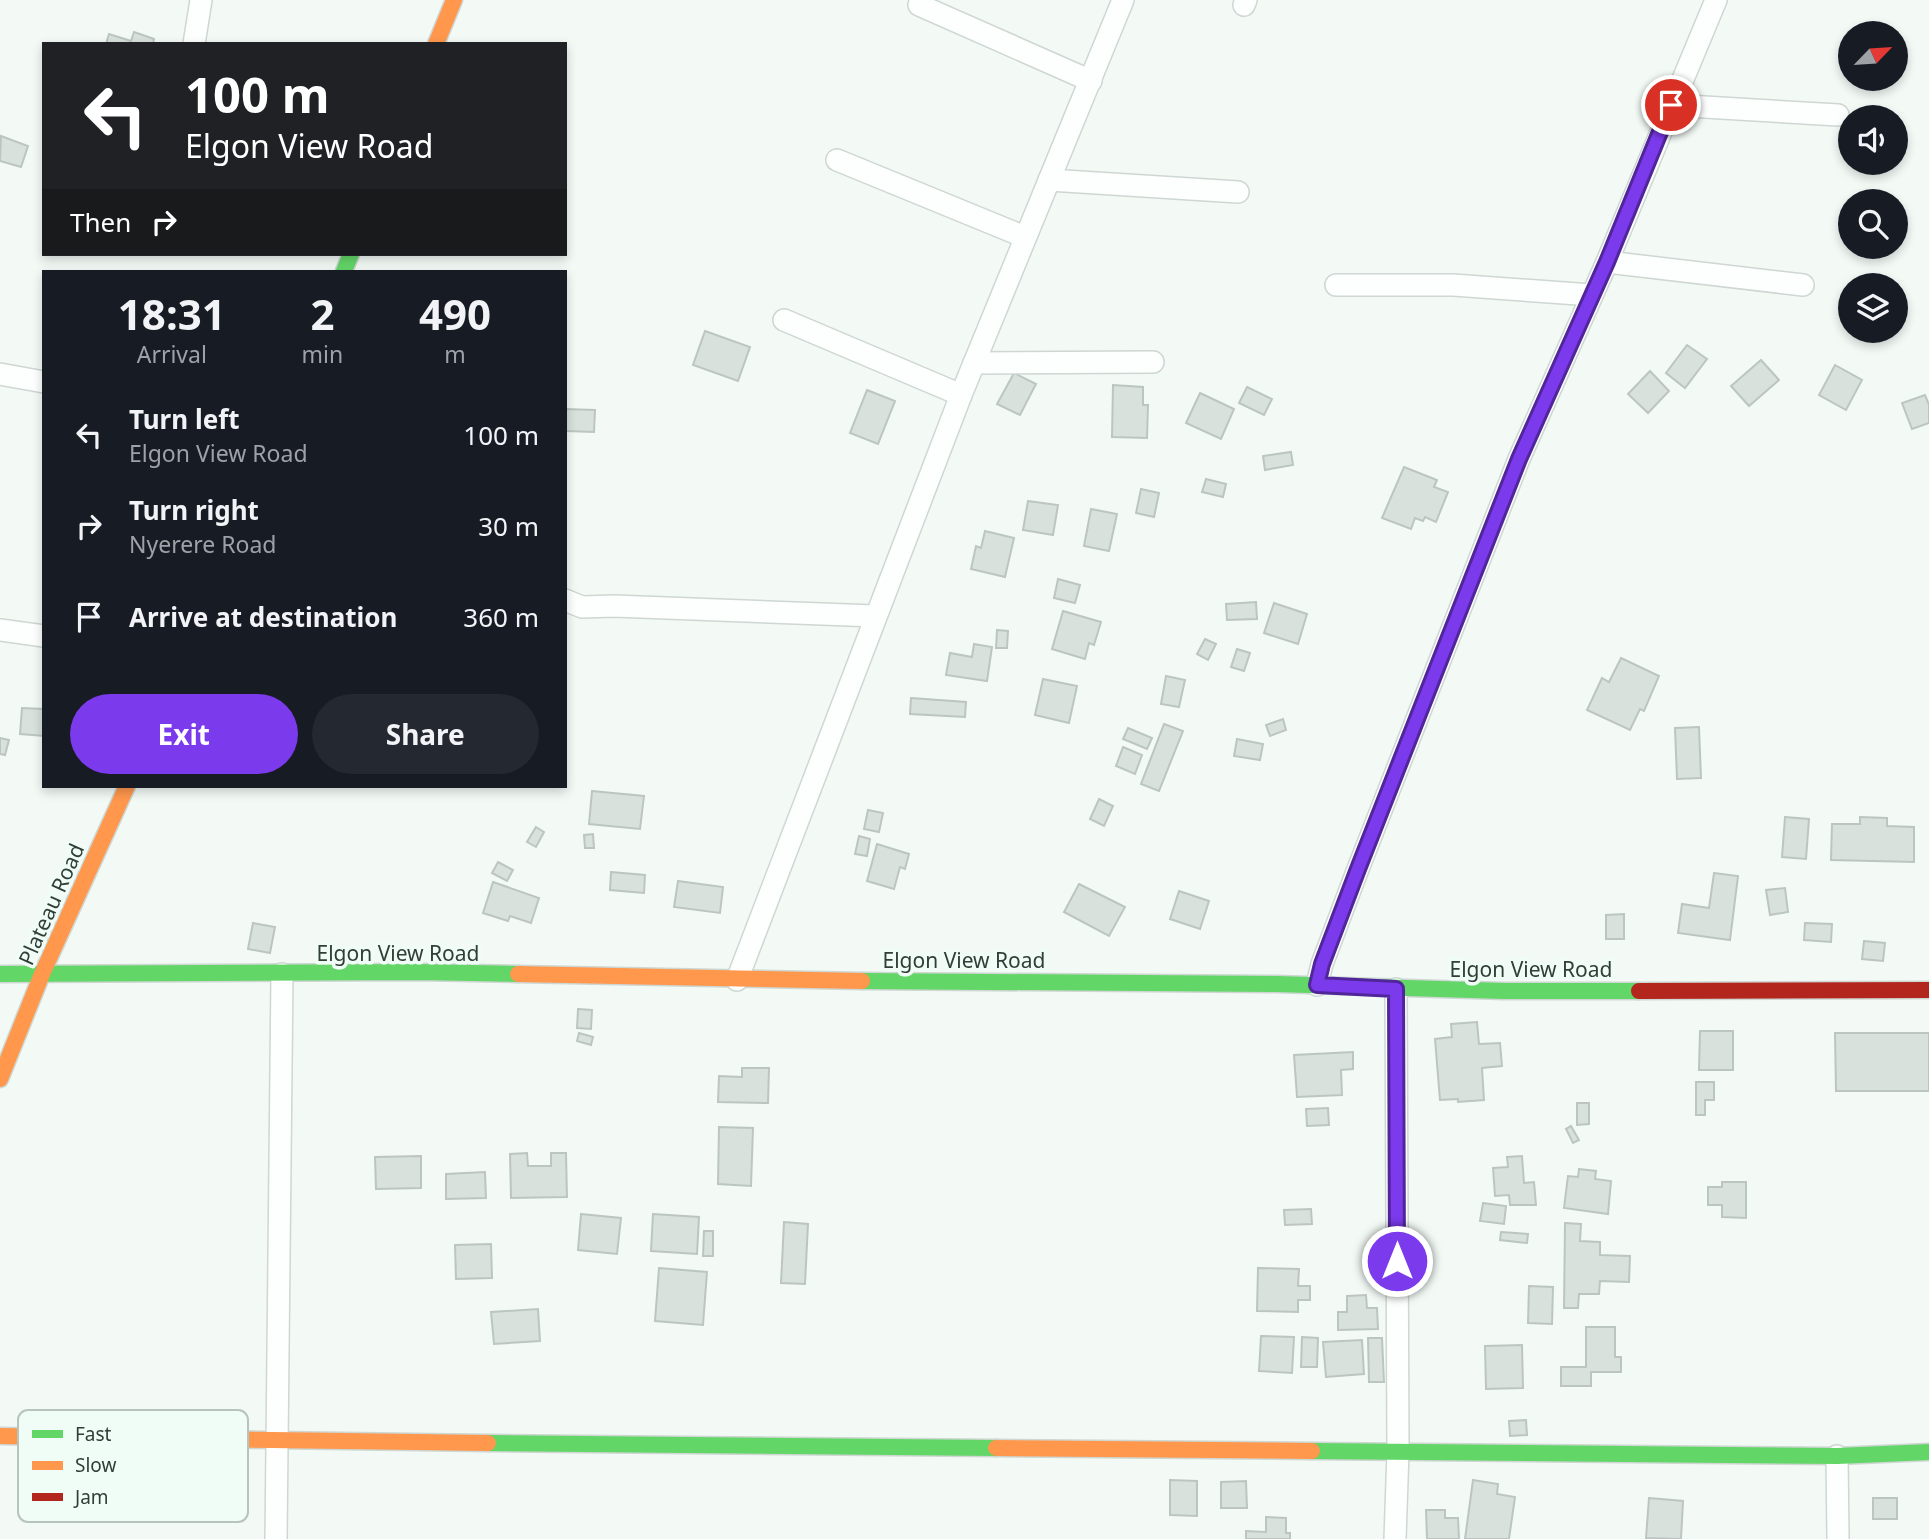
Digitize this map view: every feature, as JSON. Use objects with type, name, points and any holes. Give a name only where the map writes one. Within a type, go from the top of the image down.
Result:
[{"type":"street","points":[[194,42],[201,0]]},
{"type":"street","points":[[437,42],[454,0]]},
{"type":"street","points":[[737,980],[961,395],[1123,0]]},
{"type":"street","points":[[1317,985],[1322,964],[1358,869],[1519,459],[1607,262],[1716,0]]},
{"type":"street","points":[[919,5],[1091,81]]},
{"type":"street","points":[[1671,105],[1838,115]]},
{"type":"street","points":[[836,160],[1025,237]]},
{"type":"street","points":[[1049,180],[1238,192]]},
{"type":"street","points":[[1607,262],[1802,285]]},
{"type":"street","points":[[1336,285],[1453,285],[1592,295]]},
{"type":"street","points":[[784,320],[961,395]]},
{"type":"street","points":[[974,363],[1153,362]]},
{"type":"street","points":[[0,373],[42,382]]},
{"type":"street","points":[[567,601],[582,607],[875,616]]},
{"type":"street","points":[[0,630],[42,636]]},
{"type":"street","name":"Plateau Road","points":[[0,1079],[42,975],[126,788]]},
{"type":"street","name":"Elgon View Road","points":[[0,974],[419,972],[737,980],[1317,985],[1504,991],[1929,990]]},
{"type":"street","points":[[276,1539],[282,974]]},
{"type":"street","points":[[1395,1539],[1398,1451],[1396,989]]},
{"type":"street","points":[[0,1436],[18,1436]]},
{"type":"street","points":[[248,1440],[1837,1456],[1929,1452]]},
{"type":"street","points":[[1837,1456],[1838,1539]]},
{"type":"building","points":[[134,32],[154,39],[153,42],[107,42],[109,34],[131,41]]},
{"type":"building","points":[[1,136],[28,146],[21,167],[0,161]]},
{"type":"building","points":[[705,331],[750,347],[738,381],[693,365]]},
{"type":"building","points":[[1687,345],[1707,359],[1685,388],[1666,373]]},
{"type":"building","points":[[1761,360],[1779,380],[1749,406],[1731,386]]},
{"type":"building","points":[[1835,365],[1862,380],[1846,410],[1819,395]]},
{"type":"building","points":[[1650,371],[1669,391],[1648,413],[1628,394]]},
{"type":"building","points":[[1014,373],[1036,384],[1020,415],[997,404]]},
{"type":"building","points":[[1113,385],[1143,387],[1143,405],[1148,405],[1147,438],[1112,437]]},
{"type":"building","points":[[1247,387],[1272,399],[1264,415],[1239,403]]},
{"type":"building","points":[[867,390],[895,401],[878,444],[850,433]]},
{"type":"building","points":[[1200,393],[1234,409],[1221,439],[1186,423]]},
{"type":"building","points":[[1925,395],[1929,405],[1929,423],[1912,429],[1902,403]]},
{"type":"building","points":[[567,409],[595,410],[594,432],[567,431]]},
{"type":"building","points":[[1291,452],[1293,465],[1265,470],[1263,456]]},
{"type":"building","points":[[1404,467],[1437,480],[1434,487],[1448,492],[1436,522],[1425,517],[1423,521],[1415,518],[1411,529],[1382,518]]},
{"type":"building","points":[[1206,479],[1226,484],[1223,497],[1202,492]]},
{"type":"building","points":[[1141,489],[1159,493],[1154,517],[1136,513]]},
{"type":"building","points":[[1028,501],[1058,505],[1053,535],[1023,530]]},
{"type":"building","points":[[1091,509],[1117,514],[1109,551],[1084,546]]},
{"type":"building","points":[[985,531],[1014,538],[1005,577],[971,569],[976,546],[981,548]]},
{"type":"building","points":[[1058,579],[1080,585],[1075,603],[1054,598]]},
{"type":"building","points":[[1256,602],[1257,619],[1227,620],[1226,604]]},
{"type":"building","points":[[1274,603],[1307,614],[1298,644],[1264,633]]},
{"type":"building","points":[[1063,611],[1101,622],[1094,645],[1089,643],[1085,659],[1052,649]]},
{"type":"building","points":[[997,630],[1008,631],[1007,648],[996,648]]},
{"type":"building","points":[[1205,639],[1216,644],[1208,660],[1197,654]]},
{"type":"building","points":[[974,644],[992,647],[987,681],[946,675],[950,653],[972,657]]},
{"type":"building","points":[[1237,649],[1250,653],[1244,671],[1231,667]]},
{"type":"building","points":[[1621,658],[1659,676],[1644,711],[1640,709],[1630,730],[1587,710],[1602,678],[1609,682]]},
{"type":"building","points":[[1166,676],[1185,680],[1179,707],[1161,704]]},
{"type":"building","points":[[1043,679],[1077,686],[1069,723],[1035,715]]},
{"type":"building","points":[[911,698],[966,702],[965,717],[910,714]]},
{"type":"building","points":[[22,708],[42,709],[42,736],[20,734]]},
{"type":"building","points":[[1283,719],[1286,730],[1270,736],[1266,725]]},
{"type":"building","points":[[1164,724],[1183,731],[1159,791],[1141,784]]},
{"type":"building","points":[[1699,727],[1701,778],[1677,779],[1675,728]]},
{"type":"building","points":[[1128,728],[1152,738],[1147,749],[1123,739]]},
{"type":"building","points":[[0,738],[9,740],[5,755],[0,754]]},
{"type":"building","points":[[1237,739],[1263,744],[1260,760],[1234,756]]},
{"type":"building","points":[[1123,747],[1142,755],[1135,774],[1116,766]]},
{"type":"building","points":[[592,791],[644,796],[640,829],[589,824]]},
{"type":"building","points":[[1099,799],[1113,806],[1104,826],[1090,819]]},
{"type":"building","points":[[868,810],[883,813],[879,832],[864,829]]},
{"type":"building","points":[[1785,817],[1809,819],[1806,859],[1782,857]]},
{"type":"building","points":[[1860,817],[1887,818],[1887,826],[1914,827],[1914,862],[1831,860],[1832,824],[1860,824]]},
{"type":"building","points":[[536,827],[544,832],[536,847],[527,842]]},
{"type":"building","points":[[593,834],[594,848],[585,848],[584,835]]},
{"type":"building","points":[[859,836],[870,839],[867,856],[855,854]]},
{"type":"building","points":[[877,844],[909,854],[905,869],[900,867],[894,889],[867,881]]},
{"type":"building","points":[[498,862],[513,870],[507,881],[492,873]]},
{"type":"building","points":[[611,872],[645,875],[644,893],[610,890]]},
{"type":"building","points":[[1714,873],[1738,876],[1730,940],[1678,933],[1682,904],[1709,908]]},
{"type":"building","points":[[678,881],[723,887],[720,913],[674,907]]},
{"type":"building","points":[[493,882],[539,898],[531,923],[510,916],[508,921],[483,913]]},
{"type":"building","points":[[1079,884],[1125,907],[1109,936],[1064,912]]},
{"type":"building","points":[[1785,888],[1788,912],[1770,915],[1766,890]]},
{"type":"building","points":[[1179,891],[1209,901],[1200,929],[1170,919]]},
{"type":"building","points":[[1624,914],[1624,939],[1606,939],[1606,915]]},
{"type":"building","points":[[253,923],[275,927],[270,953],[248,949]]},
{"type":"building","points":[[1805,923],[1832,924],[1831,942],[1804,940]]},
{"type":"building","points":[[1864,941],[1885,943],[1883,961],[1862,959]]},
{"type":"building","points":[[578,1009],[592,1010],[591,1029],[577,1028]]},
{"type":"building","points":[[1477,1022],[1479,1044],[1500,1043],[1502,1066],[1482,1068],[1484,1100],[1440,1100],[1435,1039],[1452,1037],[1451,1024]]},
{"type":"building","points":[[1700,1031],[1733,1031],[1733,1070],[1699,1070]]},
{"type":"building","points":[[579,1033],[593,1037],[591,1045],[577,1041]]},
{"type":"building","points":[[1835,1033],[1929,1033],[1929,1091],[1836,1091]]},
{"type":"building","points":[[1353,1052],[1353,1069],[1341,1070],[1342,1095],[1297,1097],[1294,1055]]},
{"type":"building","points":[[742,1068],[769,1068],[768,1103],[718,1102],[719,1076],[742,1077]]},
{"type":"building","points":[[1696,1082],[1714,1082],[1714,1100],[1705,1100],[1705,1115],[1696,1115]]},
{"type":"building","points":[[1577,1103],[1589,1103],[1589,1124],[1577,1125]]},
{"type":"building","points":[[1328,1108],[1329,1125],[1307,1126],[1306,1109]]},
{"type":"building","points":[[1571,1126],[1579,1140],[1573,1143],[1566,1129]]},
{"type":"building","points":[[719,1127],[753,1128],[751,1186],[718,1184]]},
{"type":"building","points":[[527,1153],[528,1166],[551,1166],[551,1153],[566,1153],[567,1197],[511,1198],[510,1154]]},
{"type":"building","points":[[421,1156],[421,1188],[376,1189],[375,1157]]},
{"type":"building","points":[[1522,1156],[1524,1183],[1534,1182],[1536,1205],[1510,1205],[1509,1195],[1495,1196],[1493,1168],[1508,1167],[1507,1157]]},
{"type":"building","points":[[1579,1169],[1596,1171],[1595,1179],[1611,1181],[1608,1214],[1564,1208],[1568,1176],[1578,1177]]},
{"type":"building","points":[[485,1172],[486,1198],[446,1199],[446,1174]]},
{"type":"building","points":[[1722,1182],[1746,1182],[1746,1218],[1722,1217],[1722,1205],[1708,1205],[1708,1187],[1722,1187]]},
{"type":"building","points":[[1483,1203],[1506,1206],[1504,1224],[1480,1221]]},
{"type":"building","points":[[1311,1209],[1312,1224],[1285,1225],[1284,1210]]},
{"type":"building","points":[[581,1214],[621,1218],[617,1254],[578,1250]]},
{"type":"building","points":[[653,1214],[699,1217],[697,1254],[651,1251]]},
{"type":"building","points":[[784,1222],[808,1224],[805,1284],[781,1283]]},
{"type":"building","points":[[1565,1223],[1581,1224],[1580,1241],[1600,1242],[1600,1255],[1630,1256],[1629,1282],[1600,1281],[1599,1294],[1579,1294],[1578,1308],[1564,1308]]},
{"type":"building","points":[[704,1231],[713,1231],[713,1256],[703,1256]]},
{"type":"building","points":[[1501,1232],[1528,1234],[1527,1243],[1500,1240]]},
{"type":"building","points":[[491,1244],[492,1278],[456,1279],[455,1245]]},
{"type":"building","points":[[659,1268],[707,1272],[703,1325],[655,1321]]},
{"type":"building","points":[[1258,1268],[1299,1269],[1298,1286],[1310,1286],[1310,1300],[1298,1300],[1298,1312],[1257,1311]]},
{"type":"building","points":[[1529,1286],[1553,1287],[1552,1324],[1528,1323]]},
{"type":"building","points":[[1366,1295],[1367,1308],[1377,1308],[1378,1329],[1338,1330],[1338,1312],[1347,1312],[1347,1296]]},
{"type":"building","points":[[538,1309],[540,1341],[494,1344],[491,1312]]},
{"type":"building","points":[[1586,1327],[1615,1327],[1615,1357],[1621,1357],[1621,1372],[1591,1372],[1591,1386],[1561,1386],[1561,1367],[1586,1367]]},
{"type":"building","points":[[1261,1336],[1294,1337],[1292,1373],[1259,1371]]},
{"type":"building","points":[[1302,1337],[1318,1338],[1317,1367],[1301,1367]]},
{"type":"building","points":[[1368,1338],[1382,1338],[1384,1382],[1369,1382]]},
{"type":"building","points":[[1362,1340],[1364,1374],[1326,1377],[1323,1342]]},
{"type":"building","points":[[1522,1345],[1523,1388],[1486,1389],[1485,1346]]},
{"type":"building","points":[[1526,1420],[1527,1435],[1510,1436],[1509,1421]]},
{"type":"building","points":[[1170,1480],[1197,1481],[1197,1516],[1170,1515]]},
{"type":"building","points":[[1473,1480],[1498,1484],[1497,1494],[1515,1497],[1509,1539],[1465,1539]]},
{"type":"building","points":[[1246,1481],[1247,1508],[1221,1508],[1221,1482]]},
{"type":"building","points":[[1649,1498],[1683,1501],[1681,1539],[1646,1538]]},
{"type":"building","points":[[1873,1498],[1897,1498],[1897,1519],[1873,1519]]},
{"type":"building","points":[[1426,1510],[1445,1510],[1445,1518],[1458,1518],[1459,1539],[1427,1539]]},
{"type":"building","points":[[1266,1517],[1286,1518],[1286,1533],[1290,1533],[1290,1539],[1246,1539],[1246,1531],[1266,1532]]},
{"type":"traffic: fast","points":[[344,270],[350,256]]},
{"type":"traffic: fast","points":[[0,974],[518,974]]},
{"type":"traffic: fast","points":[[862,981],[1277,984],[1504,991],[1639,991]]},
{"type":"traffic: fast","points":[[488,1443],[996,1448]]},
{"type":"traffic: fast","points":[[1312,1451],[1837,1456],[1929,1452]]},
{"type":"traffic: slow","points":[[437,42],[454,0]]},
{"type":"traffic: slow","points":[[0,1079],[42,974],[126,788]]},
{"type":"traffic: slow","points":[[518,974],[862,981]]},
{"type":"traffic: slow","points":[[0,1436],[18,1436]]},
{"type":"traffic: slow","points":[[248,1440],[488,1443]]},
{"type":"traffic: slow","points":[[996,1448],[1312,1451]]},
{"type":"traffic: jam","points":[[1639,991],[1929,990]]},
{"type":"route","points":[[1397,1261],[1396,989],[1317,985],[1322,964],[1358,869],[1519,459],[1607,262],[1671,105]]}]
